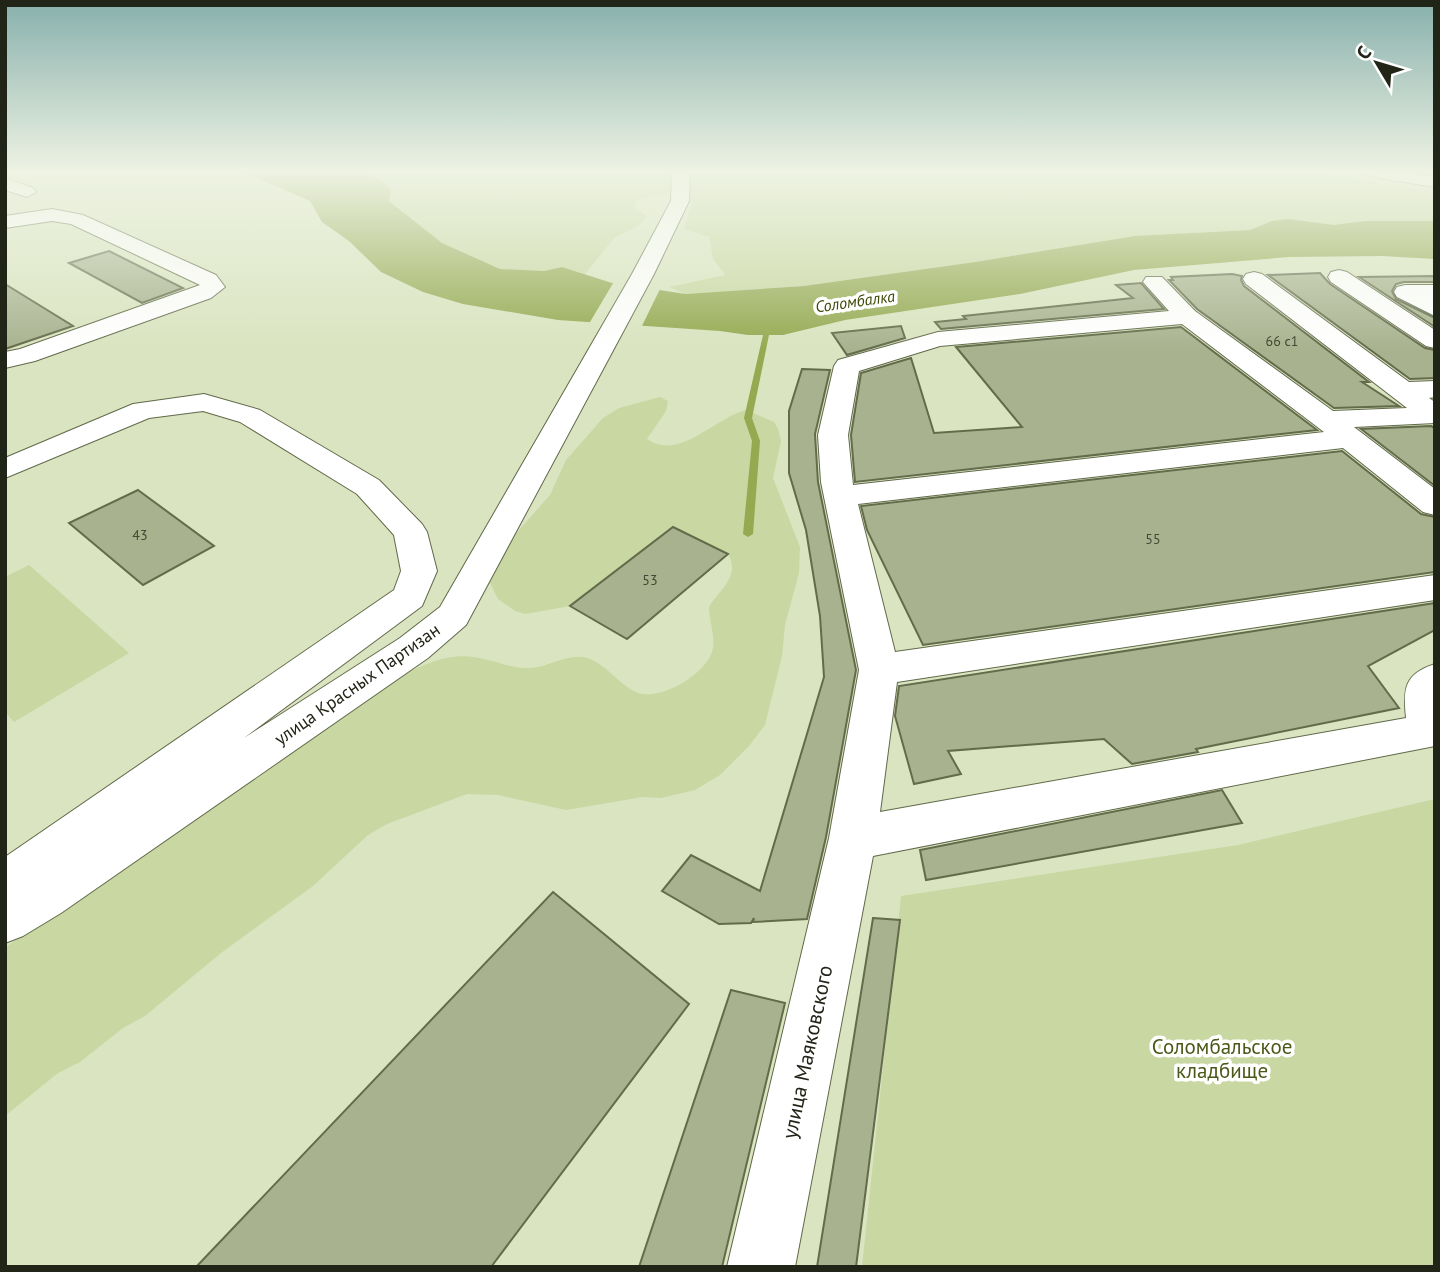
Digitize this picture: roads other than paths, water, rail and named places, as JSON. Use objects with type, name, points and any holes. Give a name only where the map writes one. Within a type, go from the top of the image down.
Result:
[{"type":"street","points":[[5,360],[47,348],[204,293],[214,287],[208,280],[103,231]]},
{"type":"street","name":"улица Красных Партизан","points":[[5,918],[43,896],[414,648],[453,616],[603,350],[665,231]]},
{"type":"street","points":[[1339,277],[1435,341]]},
{"type":"street","points":[[1254,279],[1403,391],[1434,407]]},
{"type":"street","points":[[1154,282],[1187,316],[1435,505]]},
{"type":"street","points":[[1435,292],[1405,292],[1435,309]]},
{"type":"street","points":[[1187,316],[938,339],[847,366],[833,435],[840,496],[879,670],[1435,587]]},
{"type":"street","points":[[5,469],[144,410],[204,402],[250,416],[368,487],[410,532],[419,571],[409,597],[5,886]]},
{"type":"street","points":[[840,496],[1338,429],[1434,407]]},
{"type":"street","name":"улица Маяковского","points":[[761,1267],[853,838],[879,670]]},
{"type":"street","points":[[853,838],[1429,731],[1424,692],[1435,680]]},
{"type":"water","name":"Соломбалка","points":[[335,231],[427,231],[442,243],[500,269],[544,271],[562,267],[612,283],[686,294],[804,286],[1135,236],[1224,231],[1435,231],[1435,259],[1382,256],[1289,257],[1134,270],[1020,294],[845,320],[783,335],[748,335],[558,320],[463,304],[423,292],[381,272]]},
{"type":"waterway","points":[[748,534],[756,441],[748,418],[766,335]]},
{"type":"park label","name":"Соломбальское кладбище","points":[[1222,1058]]}]
